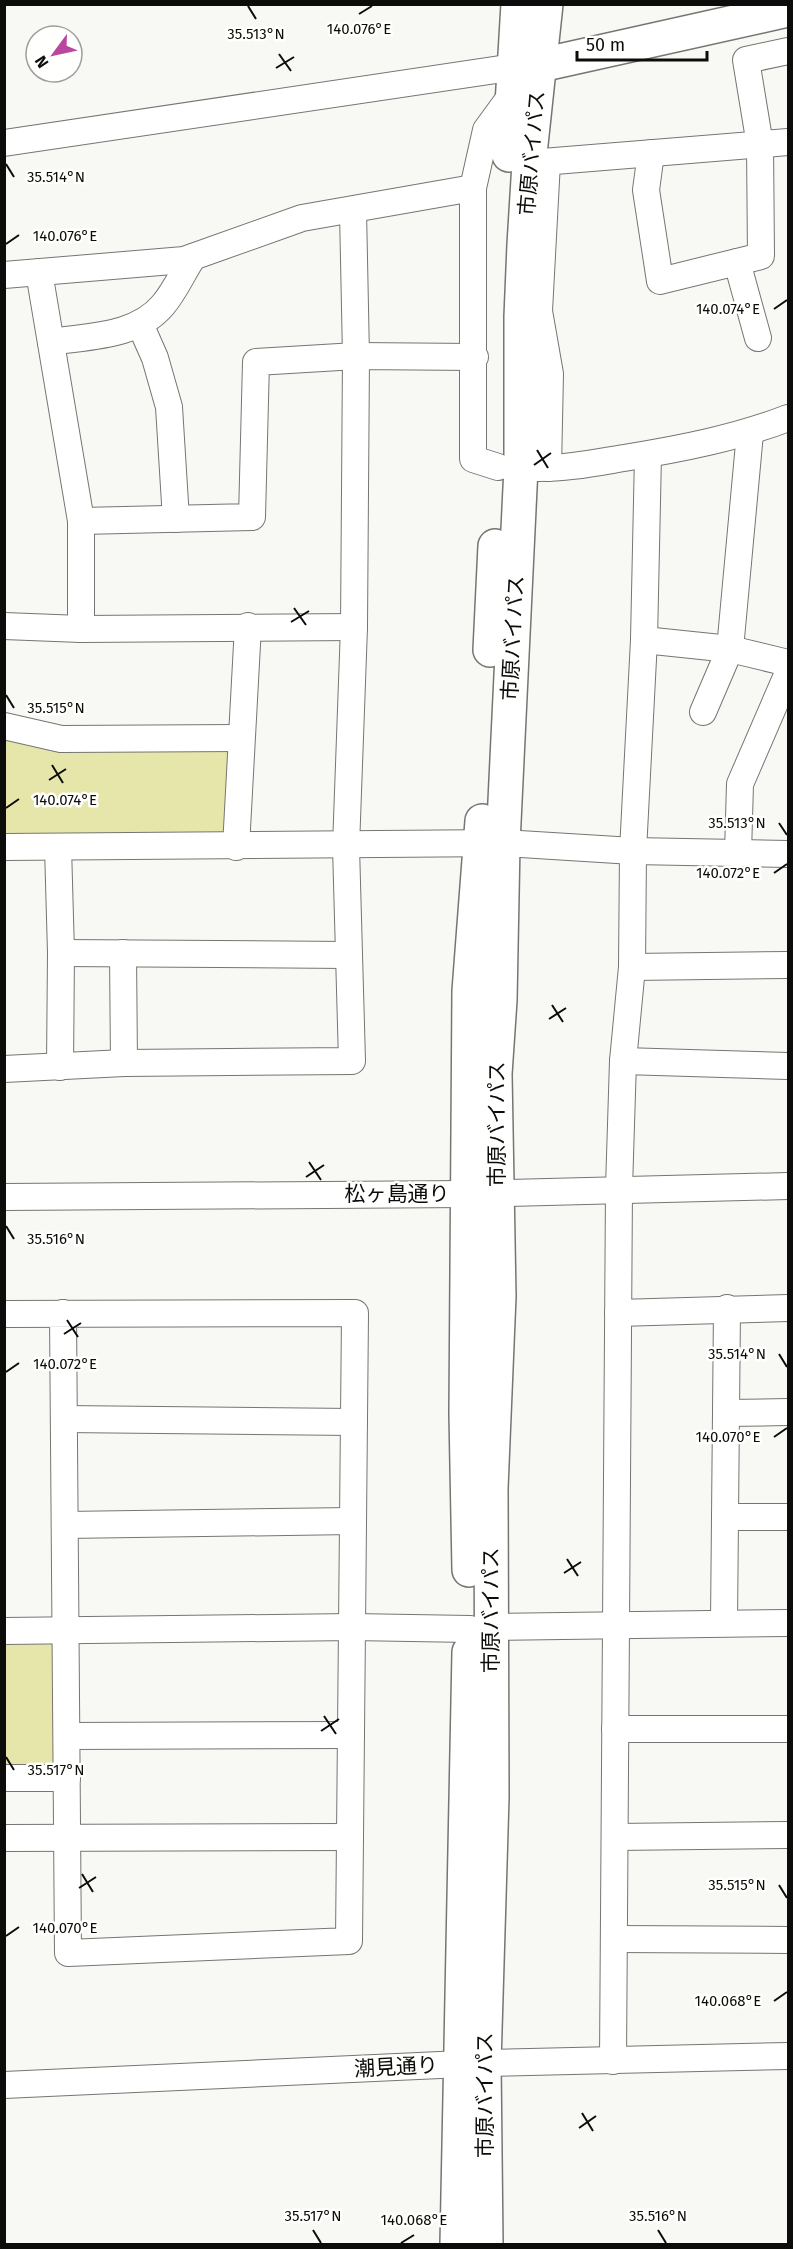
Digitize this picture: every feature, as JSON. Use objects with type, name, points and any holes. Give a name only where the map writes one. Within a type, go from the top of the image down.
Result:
[{"type":"main road","name":"市原バイパス","points":[[457,2244],[473,2064],[492,1797],[480,1628],[491,1488],[499,1296],[482,1193],[495,1074],[500,1000],[492,844],[522,468],[501,285],[528,164],[518,4]]},
{"type":"main road","name":"市原バイパス","points":[[523,75],[546,4]]},
{"type":"main road","points":[[523,75],[789,10]]},
{"type":"main road","name":"市原バイパス","points":[[473,2064],[486,2244]]},
{"type":"street","points":[[651,153],[646,190],[660,281],[761,256],[760,145],[746,60],[789,51]]},
{"type":"street","points":[[4,143],[523,75]]},
{"type":"street","points":[[523,75],[486,130],[473,188],[475,357],[473,459],[522,468],[558,469],[648,455],[750,433],[789,418]]},
{"type":"street","points":[[522,468],[550,374],[539,311],[528,164],[789,142]]},
{"type":"street","points":[[5,273],[184,260],[302,218],[353,211],[473,188]]},
{"type":"street","points":[[4,1069],[124,1063],[352,1061],[346,846],[354,627],[356,356],[353,211]]},
{"type":"street","points":[[51,342],[128,330],[140,324],[163,305],[193,257]]},
{"type":"street","points":[[737,262],[758,338]]},
{"type":"street","points":[[39,272],[81,521],[81,629]]},
{"type":"street","points":[[140,324],[155,358],[168,407],[176,519]]},
{"type":"street","points":[[81,521],[252,517],[256,362],[356,356],[475,357]]},
{"type":"street","points":[[703,712],[730,649],[750,433]]},
{"type":"street","points":[[613,2061],[619,1188],[623,1061],[632,967],[633,851],[644,640],[648,455]]},
{"type":"street","points":[[4,626],[81,629],[354,627]]},
{"type":"street","points":[[236,847],[240,738],[248,626]]},
{"type":"street","points":[[644,640],[730,649],[789,663]]},
{"type":"street","points":[[738,853],[740,784],[789,673]]},
{"type":"street","points":[[4,726],[61,740],[240,738]]},
{"type":"street","points":[[4,847],[492,844],[633,851],[789,854]]},
{"type":"street","points":[[58,847],[62,953],[60,1067]]},
{"type":"street","points":[[62,953],[348,955]]},
{"type":"street","points":[[123,953],[124,1063]]},
{"type":"street","points":[[632,967],[789,965]]},
{"type":"street","points":[[623,1061],[789,1066]]},
{"type":"street","name":"松ヶ島通り","points":[[4,1197],[482,1193],[619,1188],[789,1186]]},
{"type":"street","points":[[618,1313],[727,1308],[789,1308]]},
{"type":"street","points":[[724,1622],[727,1308]]},
{"type":"street","points":[[4,1314],[63,1313],[355,1313],[349,1941],[69,1953],[63,1313]]},
{"type":"street","points":[[726,1413],[789,1412]]},
{"type":"street","points":[[63,1419],[354,1422]]},
{"type":"street","points":[[725,1517],[789,1517]]},
{"type":"street","points":[[64,1524],[353,1521]]},
{"type":"street","points":[[4,1630],[480,1628],[724,1622],[789,1623]]},
{"type":"street","points":[[615,1729],[789,1729]]},
{"type":"street","points":[[67,1736],[351,1735]]},
{"type":"street","points":[[4,1778],[67,1778]]},
{"type":"street","points":[[615,1837],[789,1836]]},
{"type":"street","points":[[4,1838],[350,1837]]},
{"type":"street","points":[[614,1939],[789,1940]]},
{"type":"street","name":"潮見通り","points":[[4,2085],[473,2064],[789,2055]]},
{"type":"shaded area","points":[[5,726],[240,738],[236,847],[5,848]]},
{"type":"shaded area","points":[[5,1629],[65,1630],[67,1778],[5,1778]]}]
